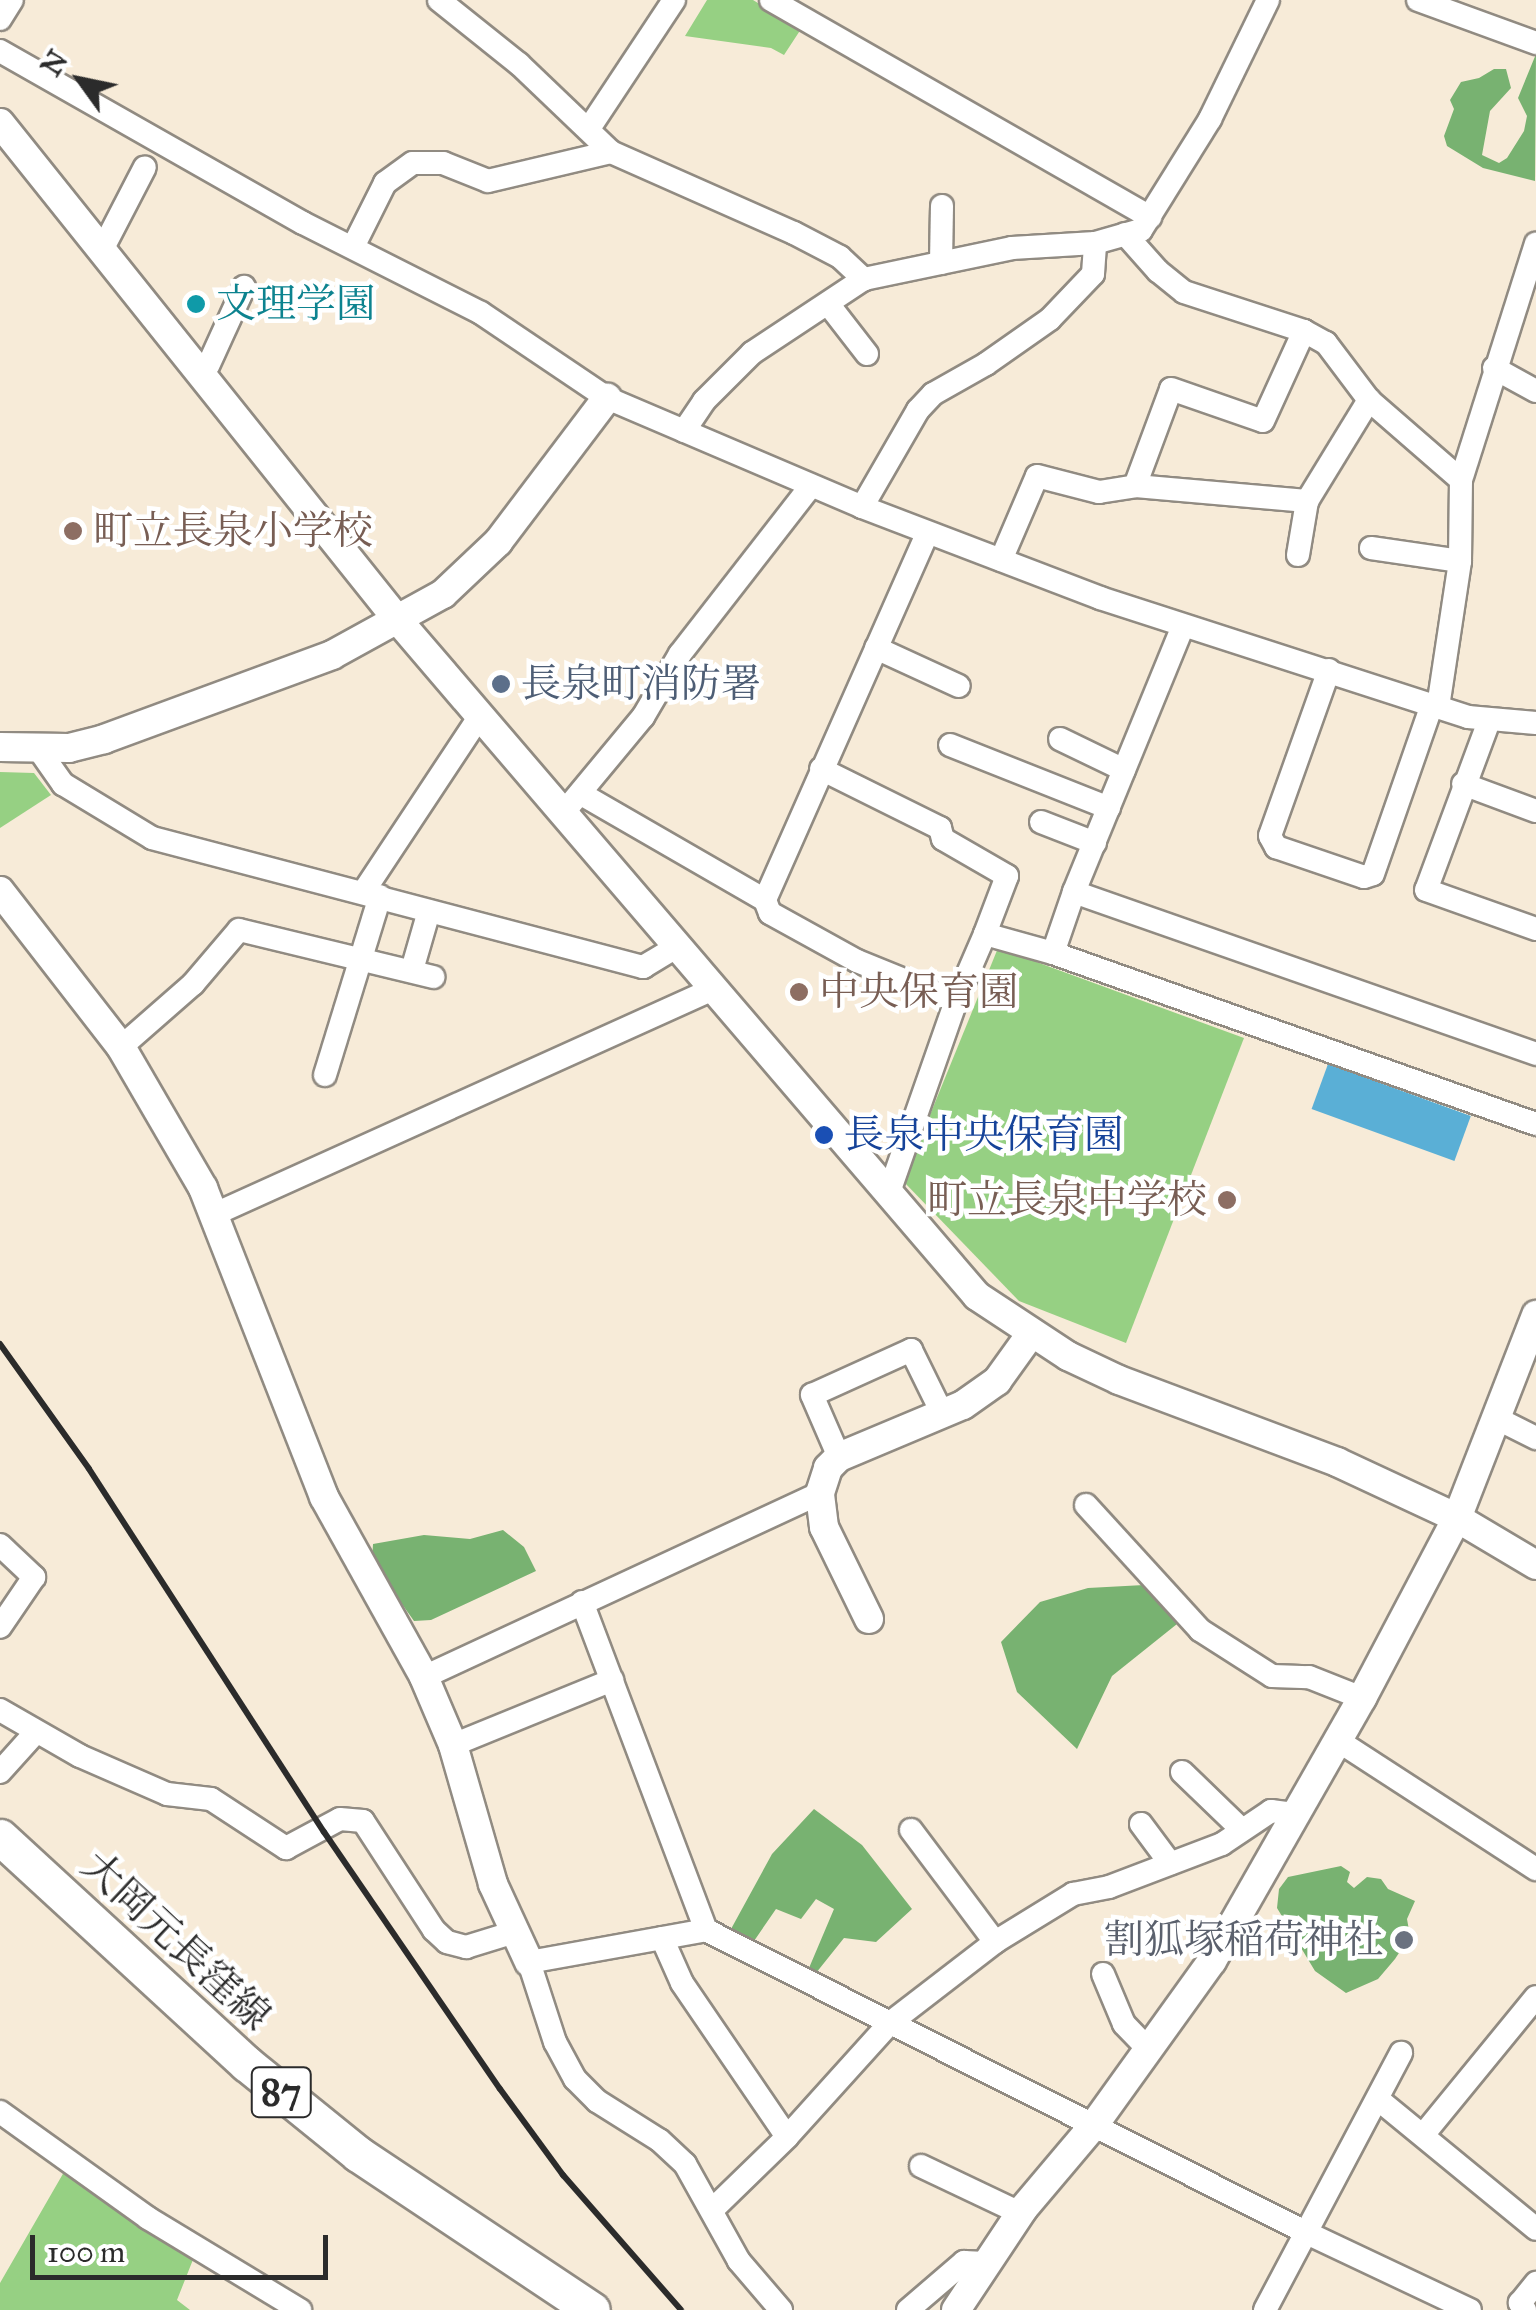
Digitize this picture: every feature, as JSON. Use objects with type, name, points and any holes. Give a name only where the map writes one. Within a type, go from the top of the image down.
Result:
[{"type":"main road","name":"大岡元長窪線","points":[[0,1837],[247,2064],[358,2154],[592,2310]]},
{"type":"street","points":[[0,18],[12,0]]},
{"type":"street","points":[[438,0],[590,128],[610,152],[794,233],[840,258],[864,280]]},
{"type":"street","points":[[590,128],[674,0]]},
{"type":"street","points":[[770,0],[1150,217]]},
{"type":"street","points":[[684,431],[704,401],[752,354],[864,280],[1012,248],[1095,243],[1141,230],[1210,120],[1268,0]]},
{"type":"street","points":[[1418,0],[1536,43]]},
{"type":"street","points":[[0,51],[302,223],[482,313],[607,398],[927,534],[1182,626],[1489,721],[1536,723]]},
{"type":"street","points":[[0,124],[397,620],[480,717],[573,804],[676,947],[953,1274],[1030,1336],[1119,1380],[1337,1462],[1457,1518],[1536,1565]]},
{"type":"street","points":[[353,246],[385,184],[412,164],[442,163],[488,181],[610,152]]},
{"type":"street","points":[[102,250],[146,167]]},
{"type":"street","points":[[940,263],[942,206]]},
{"type":"street","points":[[1126,234],[1158,272],[1184,292],[1304,330],[1340,359],[1368,400],[1462,480]]},
{"type":"street","points":[[862,508],[918,410],[933,394],[986,364],[1050,319],[1092,274],[1095,243]]},
{"type":"street","points":[[1329,670],[1270,836],[1276,847],[1364,877],[1374,874],[1435,706],[1460,561],[1462,480],[1536,244]]},
{"type":"street","points":[[208,366],[244,287]]},
{"type":"street","points":[[829,305],[867,354]]},
{"type":"street","points":[[1136,486],[1171,390],[1263,420],[1304,330]]},
{"type":"street","points":[[1494,368],[1536,391]]},
{"type":"street","points":[[0,747],[69,748],[140,726],[332,655],[443,594],[498,542],[607,398]]},
{"type":"street","points":[[1298,555],[1307,501],[1368,400]]},
{"type":"street","points":[[1001,560],[1036,476],[1099,492],[1136,486],[1307,501]]},
{"type":"street","points":[[573,804],[643,717],[680,654],[811,486]]},
{"type":"street","points":[[765,900],[927,534]]},
{"type":"street","points":[[1371,548],[1460,561]]},
{"type":"street","points":[[1052,953],[1182,626]]},
{"type":"street","points":[[876,648],[959,686]]},
{"type":"street","points":[[325,1074],[362,958],[372,893],[480,717]]},
{"type":"street","points":[[1489,721],[1426,890],[1536,929]]},
{"type":"street","points":[[1060,739],[1124,770]]},
{"type":"street","points":[[950,745],[1108,808]]},
{"type":"street","points":[[39,750],[64,784],[152,838],[643,967],[676,947]]},
{"type":"street","points":[[821,769],[940,828],[943,839],[1006,876],[956,1001],[888,1195]]},
{"type":"street","points":[[1463,784],[1536,811]]},
{"type":"street","points":[[573,804],[765,900],[770,913],[857,961],[956,1001]]},
{"type":"street","points":[[1041,822],[1095,842]]},
{"type":"street","points":[[0,891],[121,1047],[168,1123],[215,1214],[324,1496],[424,1677],[453,1745],[493,1884],[529,1962],[555,2042],[575,2079],[597,2101],[659,2140],[685,2164],[739,2261],[781,2310]]},
{"type":"street","points":[[1074,892],[1536,1054]]},
{"type":"street","points":[[121,1047],[192,984],[239,930],[422,974],[429,910]]},
{"type":"street","points":[[985,934],[1052,953],[1536,1124]]},
{"type":"street","points":[[215,1214],[713,989]]},
{"type":"street","points":[[956,2310],[1020,2213],[1094,2125],[1212,1962],[1362,1698],[1457,1518],[1536,1315]]},
{"type":"street","points":[[870,1620],[824,1527],[820,1492],[828,1468],[839,1456],[940,1411],[963,1405],[997,1381],[1030,1336]]},
{"type":"street","points":[[839,1456],[812,1395],[911,1350],[940,1411]]},
{"type":"street","points":[[1496,1418],[1536,1438]]},
{"type":"street","points":[[424,1677],[820,1492]]},
{"type":"street","points":[[1086,1505],[1200,1630],[1272,1676],[1308,1677],[1362,1698]]},
{"type":"street","points":[[0,1545],[34,1577],[0,1628]]},
{"type":"street","points":[[582,1602],[706,1930]]},
{"type":"street","points":[[453,1745],[612,1680]]},
{"type":"street","points":[[0,1710],[35,1732],[167,1794],[211,1799],[286,1848],[340,1819],[363,1821],[434,1930],[447,1942],[466,1946],[515,1932]]},
{"type":"street","points":[[0,1772],[35,1732]]},
{"type":"street","points":[[1337,1740],[1536,1869]]},
{"type":"street","points":[[1182,1772],[1242,1830]]},
{"type":"street","points":[[712,2210],[787,2136],[890,2022],[995,1942],[1073,1894],[1109,1887],[1222,1844],[1272,1811],[1296,1814]]},
{"type":"street","points":[[1141,1824],[1170,1864]]},
{"type":"street","points":[[911,1830],[995,1942]]},
{"type":"street","points":[[529,1962],[706,1930],[1309,2234],[1470,2310]]},
{"type":"street","points":[[662,1938],[682,1983],[787,2136]]},
{"type":"street","points":[[1103,1974],[1124,2024],[1149,2050]]},
{"type":"street","points":[[1423,2135],[1536,1997]]},
{"type":"street","points":[[1265,2310],[1309,2234],[1401,2054]]},
{"type":"street","points":[[1379,2100],[1536,2229]]},
{"type":"street","points":[[0,2112],[148,2218],[300,2310]]},
{"type":"street","points":[[921,2166],[1020,2213]]},
{"type":"street","points":[[908,2310],[964,2262],[985,2263]]},
{"type":"street","points":[[1525,2310],[1520,2303],[1536,2283]]},
{"type":"green space","points":[[707,0],[753,0],[801,29],[784,55],[771,48],[685,36]]},
{"type":"green space","points":[[1536,54],[1535,181],[1483,168],[1447,146],[1444,136],[1454,109],[1450,100],[1461,82],[1494,69],[1506,69],[1511,88],[1490,111],[1482,155],[1499,163],[1507,158],[1524,131],[1527,116],[1518,98]]},
{"type":"green space","points":[[0,772],[34,773],[51,795],[0,828]]},
{"type":"green space","points":[[998,948],[1244,1038],[1126,1343],[1019,1301],[903,1181]]},
{"type":"green space","points":[[503,1530],[524,1547],[536,1571],[431,1620],[414,1621],[372,1562],[373,1544],[424,1535],[470,1539]]},
{"type":"green space","points":[[1144,1585],[1177,1624],[1112,1676],[1077,1749],[1017,1692],[1001,1642],[1040,1602],[1088,1588]]},
{"type":"green space","points":[[814,1809],[862,1845],[912,1909],[876,1942],[844,1938],[816,1973],[809,1968],[834,1909],[816,1899],[801,1919],[776,1909],[754,1941],[731,1929],[772,1854]]},
{"type":"green space","points":[[1341,1866],[1350,1872],[1347,1882],[1354,1888],[1367,1877],[1381,1879],[1388,1889],[1415,1901],[1407,1919],[1410,1936],[1395,1959],[1378,1979],[1346,1993],[1315,1971],[1277,1908],[1279,1889],[1288,1877]]},
{"type":"green space","points":[[64,2172],[198,2247],[177,2300],[190,2310],[0,2310],[0,2283]]},
{"type":"water","points":[[1328,1064],[1471,1116],[1454,1161],[1312,1109]]},
{"type":"railway","points":[[0,1344],[89,1469],[324,1832],[500,2089],[563,2175],[681,2310]]},
{"type":"place","name":"文理学園","points":[[196,304]]},
{"type":"place","name":"町立長泉小学校","points":[[73,531]]},
{"type":"place","name":"長泉町消防署","points":[[501,684]]},
{"type":"place","name":"中央保育園","points":[[799,992]]},
{"type":"place","name":"長泉中央保育園","points":[[824,1135]]},
{"type":"place","name":"町立長泉中学校","points":[[1227,1200]]},
{"type":"place","name":"割狐塚稲荷神社","points":[[1404,1940]]}]
